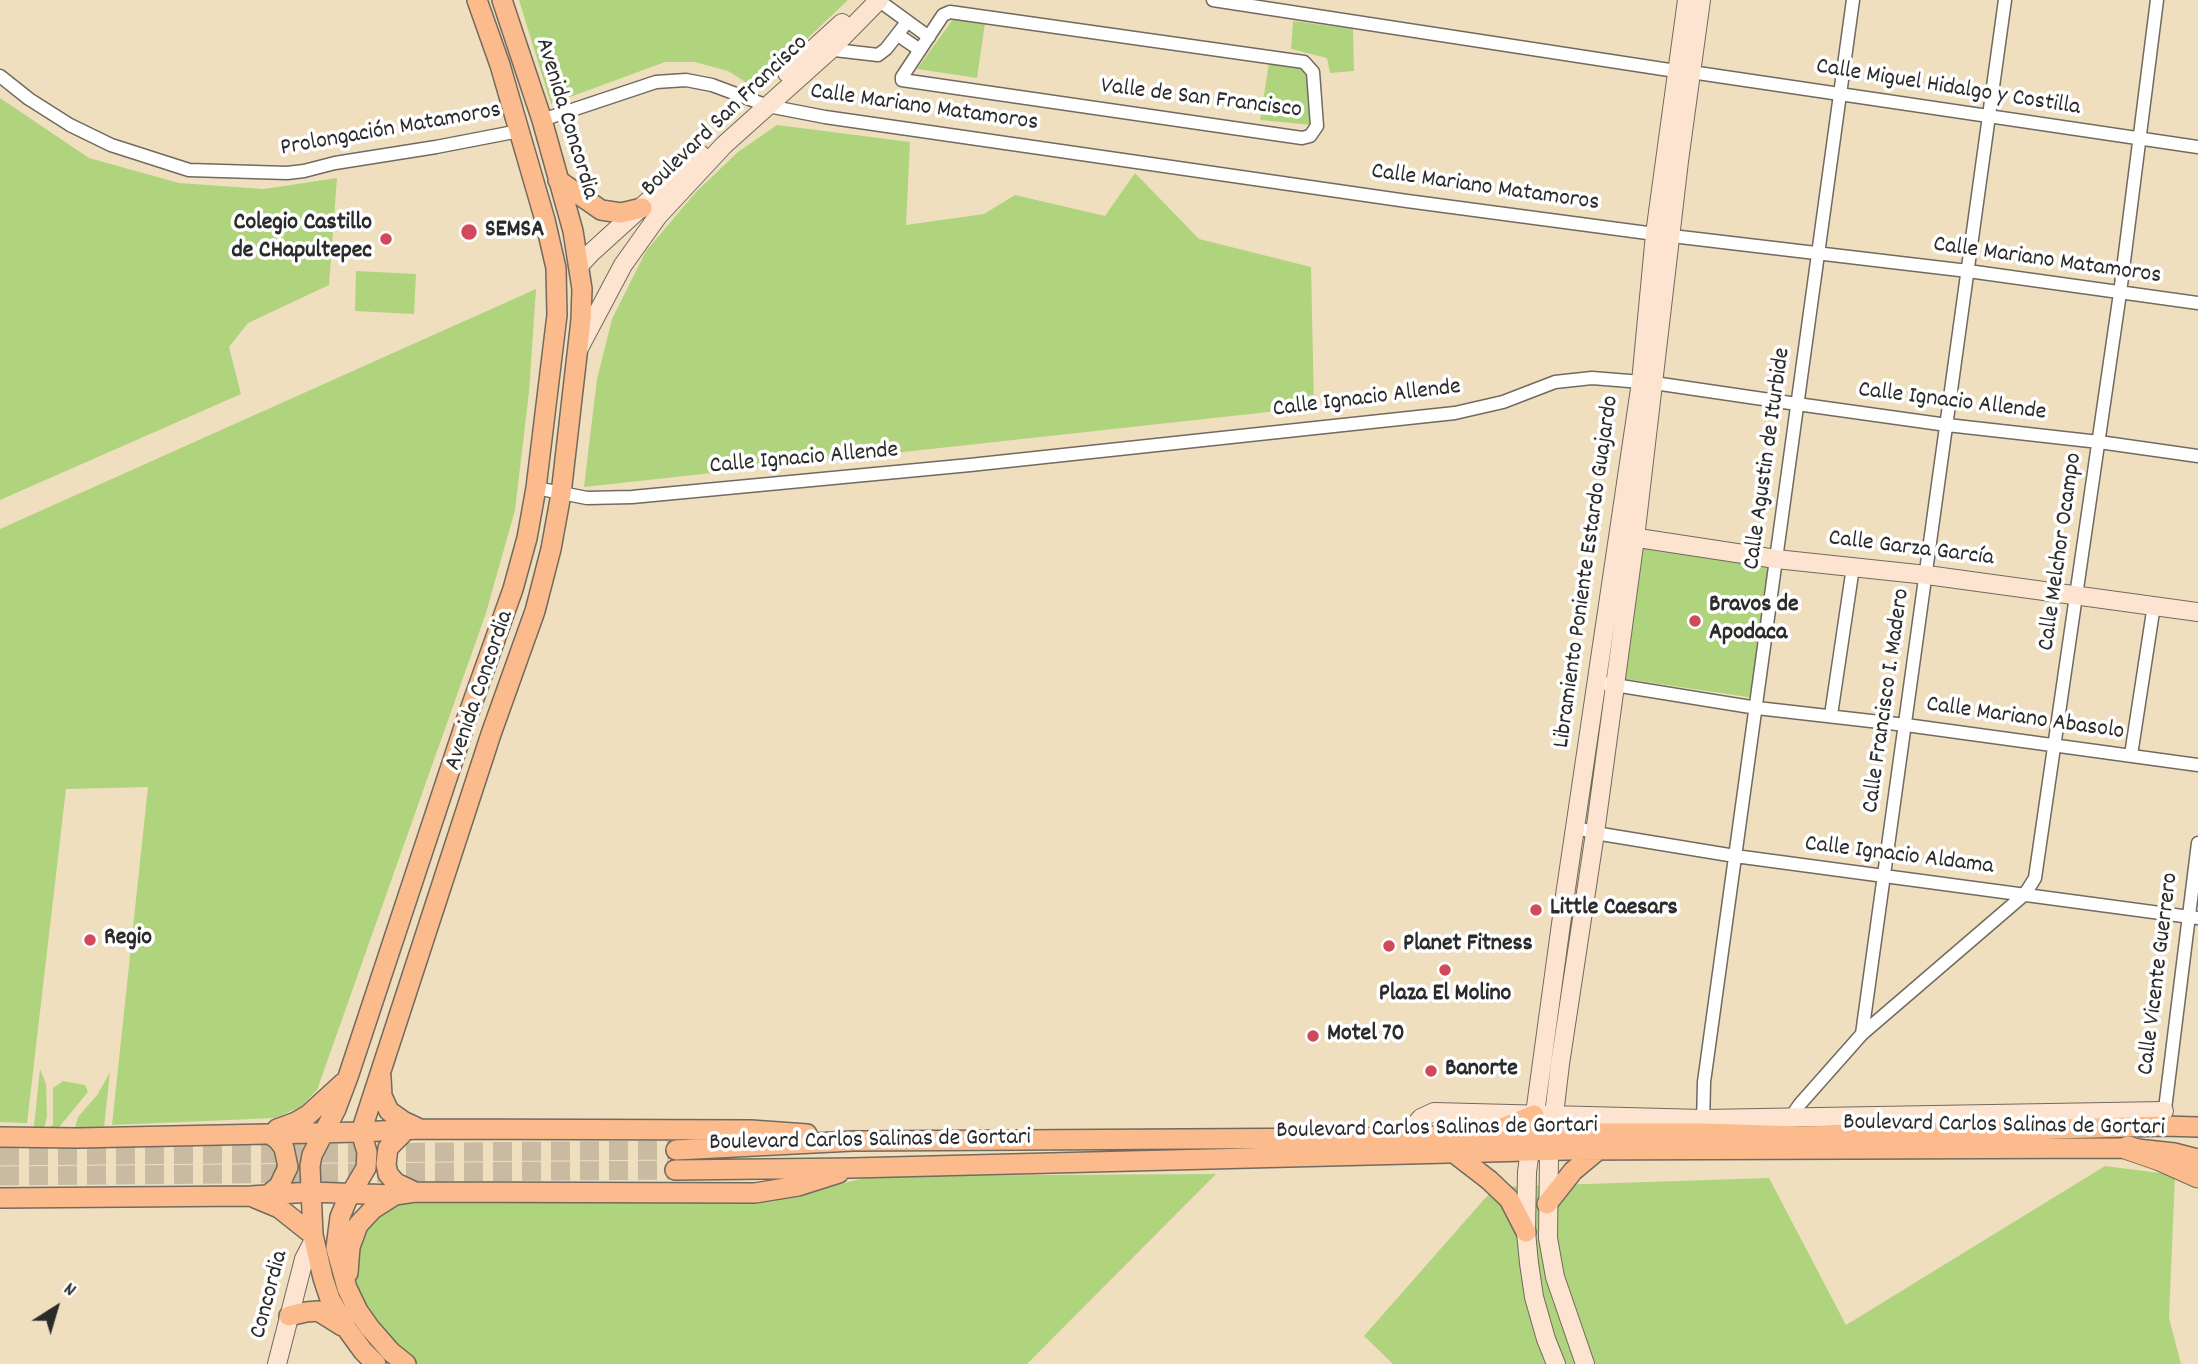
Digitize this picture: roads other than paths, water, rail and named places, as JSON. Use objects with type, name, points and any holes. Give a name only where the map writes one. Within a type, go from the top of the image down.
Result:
[{"type":"highway","points":[[2129,1149],[2160,1158],[2198,1176]]},
{"type":"main road","name":"Avenida Concordia","points":[[406,1364],[391,1352],[370,1328],[347,1288],[336,1248],[340,1217],[346,1200],[363,1175],[368,1160],[361,1132],[487,747],[535,611],[551,549],[561,494],[582,300],[573,231],[542,120],[502,0]]},
{"type":"main road","name":"Avenida Concordia","points":[[376,1364],[347,1329],[330,1299],[318,1264],[313,1237],[310,1166],[312,1155],[336,1109],[348,1077],[466,721],[513,589],[527,538],[536,488],[557,315],[555,268],[545,220],[479,5]]},
{"type":"main road","points":[[479,5],[496,31],[519,112],[527,120],[542,120]]},
{"type":"main road","points":[[558,180],[601,210],[621,212],[642,208]]},
{"type":"main road","points":[[557,315],[579,266]]},
{"type":"main road","points":[[382,1066],[380,1084],[389,1111],[414,1130]]},
{"type":"main road","points":[[266,1134],[308,1115],[348,1077]]},
{"type":"main road","name":"Boulevard Carlos Salinas de Gortari","points":[[676,1170],[1454,1153],[1541,1133],[1703,1126],[1788,1127],[2164,1119],[2198,1127]]},
{"type":"main road","name":"Boulevard Carlos Salinas de Gortari","points":[[676,1150],[853,1141],[1465,1135],[1507,1127],[1541,1133],[1597,1151],[2129,1149],[2198,1158]]},
{"type":"main road","points":[[405,1194],[388,1174],[388,1148],[414,1130]]},
{"type":"main road","points":[[0,1137],[79,1138],[414,1130],[751,1130],[793,1132],[853,1141]]},
{"type":"main road","points":[[260,1195],[279,1186],[288,1167],[284,1148],[278,1140],[266,1134]]},
{"type":"main road","points":[[1547,1204],[1573,1171],[1597,1151]]},
{"type":"main road","points":[[1454,1153],[1509,1199],[1526,1232]]},
{"type":"main road","points":[[0,1198],[310,1192],[755,1193],[822,1180],[853,1168]]},
{"type":"main road","points":[[347,1288],[348,1259],[353,1234],[373,1209],[405,1194]]},
{"type":"main road","points":[[260,1195],[313,1237]]},
{"type":"main road","points":[[289,1314],[318,1311],[347,1329]]},
{"type":"street","name":"Boulevard San Francisco","points":[[823,48],[863,0]]},
{"type":"street","name":"Boulevard San Francisco","points":[[579,266],[878,0]]},
{"type":"street","points":[[878,0],[929,37]]},
{"type":"street","name":"Calle Miguel Hidalgo y Costilla","points":[[1213,0],[2198,147]]},
{"type":"street","name":"Libramiento Poniente Estardo Guajardo","points":[[1541,1133],[1575,827],[1605,684],[1647,382],[1684,71],[1687,0]]},
{"type":"street","name":"Libramiento Poniente Estardo Guajardo","points":[[1684,71],[1701,0]]},
{"type":"street","name":"Calle Agustin de Iturbide","points":[[1703,1126],[1704,1082],[1853,0]]},
{"type":"street","name":"Calle Francisco I. Madero","points":[[1862,1034],[2004,0]]},
{"type":"street","name":"Calle Melchor Ocampo","points":[[1788,1127],[1862,1034],[2025,894],[2035,878],[2120,293],[2157,0]]},
{"type":"street","name":"Valle de San Francisco","points":[[950,12],[1304,62],[1313,72],[1317,126],[1310,136],[1302,138],[902,80],[919,50],[943,16],[950,12]]},
{"type":"street","points":[[823,48],[878,55],[907,22]]},
{"type":"street","points":[[898,35],[919,50]]},
{"type":"street","name":"Prolongación Matamoros","points":[[0,76],[29,99],[80,130],[111,145],[189,170],[296,172],[519,131]]},
{"type":"street","name":"Calle Mariano Matamoros","points":[[542,120],[656,82],[699,82],[762,104],[825,117],[1286,183],[2198,303]]},
{"type":"street","name":"Boulevard San Francisco","points":[[578,351],[623,265],[640,239],[693,177],[762,104]]},
{"type":"street","name":"Calle Ignacio Allende","points":[[536,488],[587,498],[632,497],[970,465],[1455,413],[1503,402],[1555,382],[1592,377],[1647,382],[1947,425],[2099,442],[2198,457]]},
{"type":"street","name":"Calle Garza García","points":[[1626,537],[1776,559],[1927,575],[2198,612]]},
{"type":"street","points":[[1831,715],[1853,567]]},
{"type":"street","points":[[2131,755],[2154,605]]},
{"type":"street","name":"Libramiento Poniente Estardo Guajardo","points":[[1541,1133],[1558,1083],[1595,832],[1605,684]]},
{"type":"street","name":"Calle Mariano Abasolo","points":[[1605,684],[1757,708],[1831,715],[2198,765]]},
{"type":"street","name":"Calle Ignacio Aldama","points":[[1575,827],[1735,856],[2193,918]]},
{"type":"street","name":"Calle Vicente Guerrero","points":[[2164,1119],[2193,918],[2198,843]]},
{"type":"street","points":[[1558,1083],[1560,1094],[1575,1110],[1595,1117],[1703,1126]]},
{"type":"street","points":[[1406,1136],[1421,1118],[1434,1112],[1541,1133],[1595,1117]]},
{"type":"street","points":[[1541,1133],[1548,1238],[1555,1277],[1585,1364]]},
{"type":"street","points":[[1541,1133],[1527,1172],[1526,1232],[1534,1297],[1556,1364]]},
{"type":"street","name":"Concordia","points":[[277,1364],[304,1259],[313,1237]]},
{"type":"street","points":[[289,1314],[318,1264]]},
{"type":"tunnel","points":[[0,1156],[676,1150]]},
{"type":"tunnel","points":[[0,1176],[675,1170]]},
{"type":"place","name":"SEMSA","points":[[469,232]]},
{"type":"place","name":"Colegio Castillo de CHapultepec","points":[[386,239]]},
{"type":"place","name":"Bravos de Apodaca","points":[[1695,621]]},
{"type":"place","name":"Little Caesars","points":[[1536,910]]},
{"type":"place","name":"Regio","points":[[90,940]]},
{"type":"place","name":"Planet Fitness","points":[[1389,946]]},
{"type":"place","name":"Plaza El Molino","points":[[1445,970]]},
{"type":"place","name":"Motel 70","points":[[1313,1036]]},
{"type":"place","name":"Banorte","points":[[1431,1071]]}]
